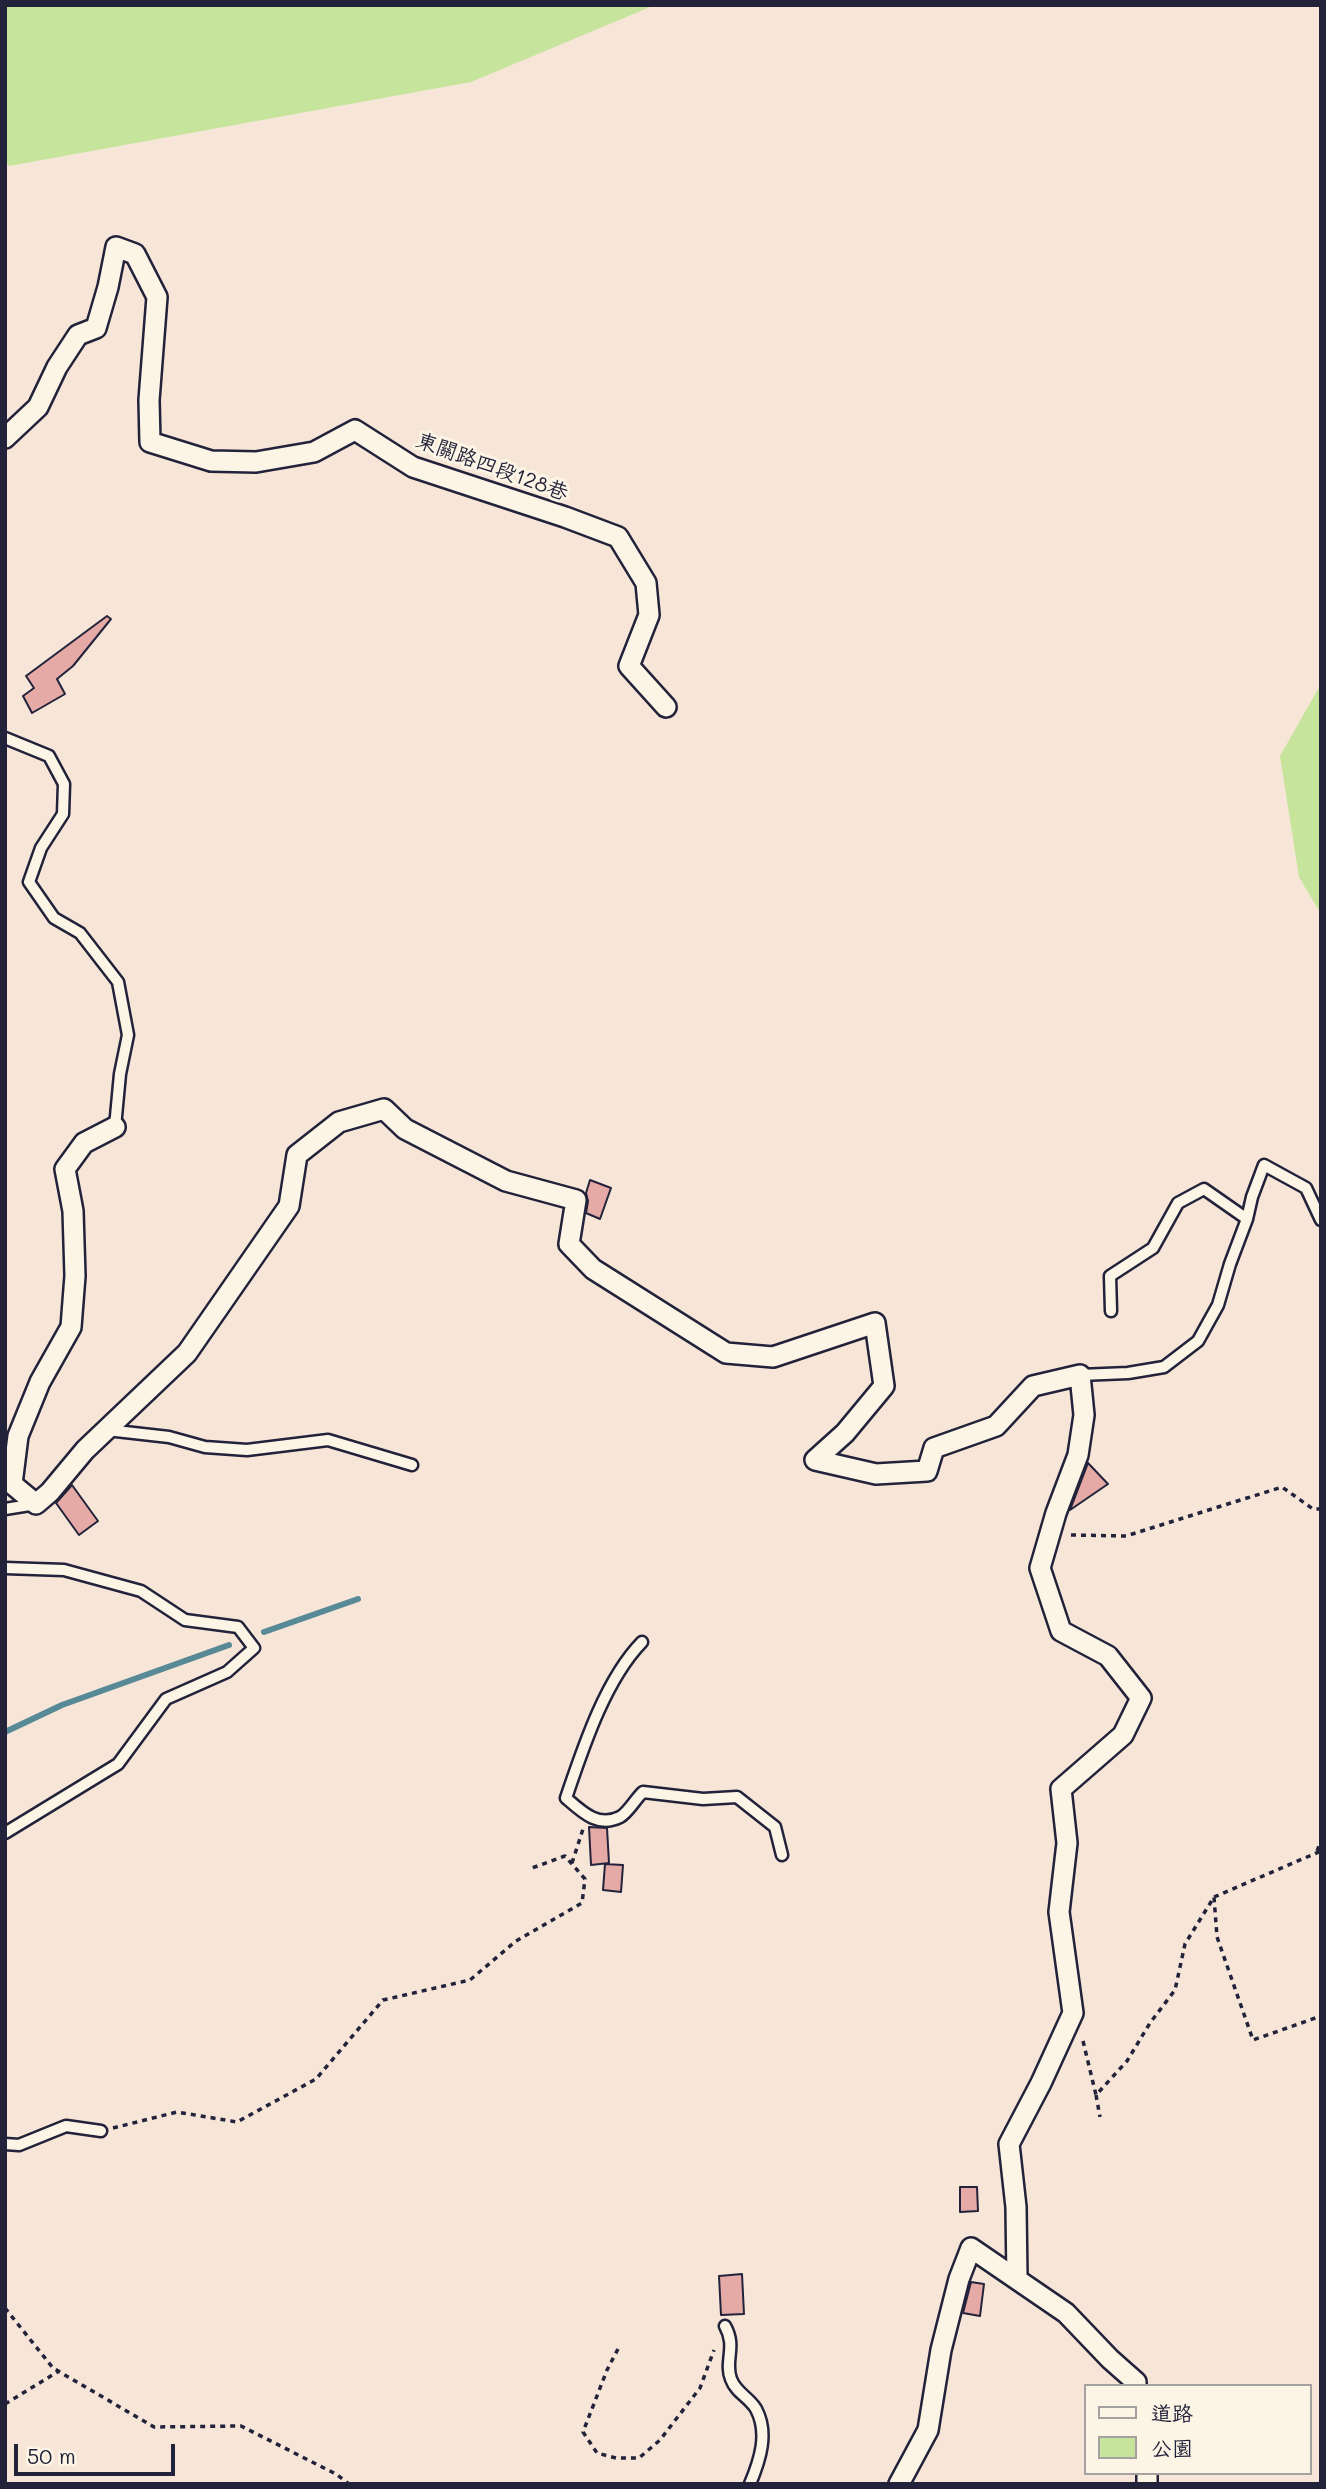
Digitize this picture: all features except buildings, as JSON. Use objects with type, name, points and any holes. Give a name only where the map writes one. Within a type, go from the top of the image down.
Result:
[{"type":"street","name":"東關路四段128巷","points":[[5,438],[38,407],[57,367],[78,335],[96,328],[116,247],[135,254],[157,297],[149,400],[150,442],[211,461],[256,462],[314,452],[355,430],[413,467],[618,537],[646,583],[649,615],[629,666],[666,707]]},
{"type":"street","points":[[115,1126],[84,1143],[65,1169],[73,1210],[75,1276],[71,1327],[40,1382],[18,1436],[12,1484],[36,1504],[50,1492],[85,1450],[187,1353],[289,1206],[297,1155],[340,1122],[384,1109],[405,1129],[506,1181],[576,1200],[569,1244],[577,1253],[593,1269],[726,1353],[773,1357],[875,1323],[884,1386],[845,1433],[815,1460],[876,1474],[927,1471],[934,1448],[996,1426],[1033,1386],[1080,1374],[1084,1415],[1078,1455],[1056,1513],[1041,1568],[1060,1630],[1108,1656],[1141,1698],[1123,1735],[1061,1789],[1067,1843],[1059,1912],[1073,2013],[1009,2144],[1016,2207],[1017,2279]]},
{"type":"street","points":[[899,2484],[928,2430],[941,2350],[959,2279],[971,2248],[1066,2313],[1136,2384]]},
{"type":"lane","points":[[5,738],[49,756],[64,785],[62,814],[41,848],[29,882],[54,918],[80,933],[118,982],[128,1035],[120,1074],[115,1126]]},
{"type":"lane","points":[[1080,1374],[1128,1373],[1164,1367],[1198,1341],[1218,1305],[1264,1165],[1306,1188],[1321,1220]]},
{"type":"lane","points":[[1111,1311],[1110,1276],[1153,1248],[1178,1203],[1204,1189],[1247,1219]]},
{"type":"lane","points":[[106,1430],[169,1437],[205,1447],[247,1451],[328,1440],[412,1465]]},
{"type":"lane","points":[[5,1509],[36,1504]]},
{"type":"lane","points":[[5,1568],[64,1570],[141,1591],[185,1620],[238,1627],[254,1648],[227,1672],[166,1699],[118,1764],[5,1833]]},
{"type":"lane","points":[[642,1642],[626,1659],[586,1740],[566,1798],[600,1822],[622,1816],[643,1792],[703,1799],[737,1797],[775,1827],[782,1855]]},
{"type":"lane","points":[[5,2144],[19,2145],[66,2126],[101,2130]]},
{"type":"lane","points":[[725,2326],[732,2338],[730,2377],[736,2390],[755,2408],[764,2440],[750,2484]]},
{"type":"path","points":[[1051,1535],[1126,1536],[1282,1486],[1313,1509],[1321,1510]]},
{"type":"path","points":[[572,1863],[588,1816]]},
{"type":"path","points":[[1096,2095],[1127,2061],[1150,2023],[1175,1990],[1185,1944],[1214,1897],[1319,1851],[1321,1841]]},
{"type":"path","points":[[101,2130],[177,2112],[237,2122],[316,2080],[383,2000],[470,1980],[516,1941],[582,1903],[585,1879],[565,1856],[532,1868]]},
{"type":"path","points":[[1214,1897],[1217,1937],[1253,2040],[1321,2016]]},
{"type":"path","points":[[1073,2013],[1088,2057],[1100,2117]]},
{"type":"path","points":[[5,2308],[53,2368],[155,2427],[241,2426],[336,2474],[349,2484]]},
{"type":"path","points":[[618,2349],[583,2432],[597,2453],[616,2458],[639,2458],[660,2440],[700,2388],[725,2326]]},
{"type":"path","points":[[5,2404],[59,2371]]},
{"type":"green space","points":[[5,5],[655,5],[471,82],[9,166],[5,158]]},
{"type":"green space","points":[[1321,684],[1321,914],[1299,877],[1280,756]]},
{"type":"waterway","points":[[264,1632],[358,1599]]},
{"type":"waterway","points":[[5,1732],[62,1705],[229,1645]]}]
